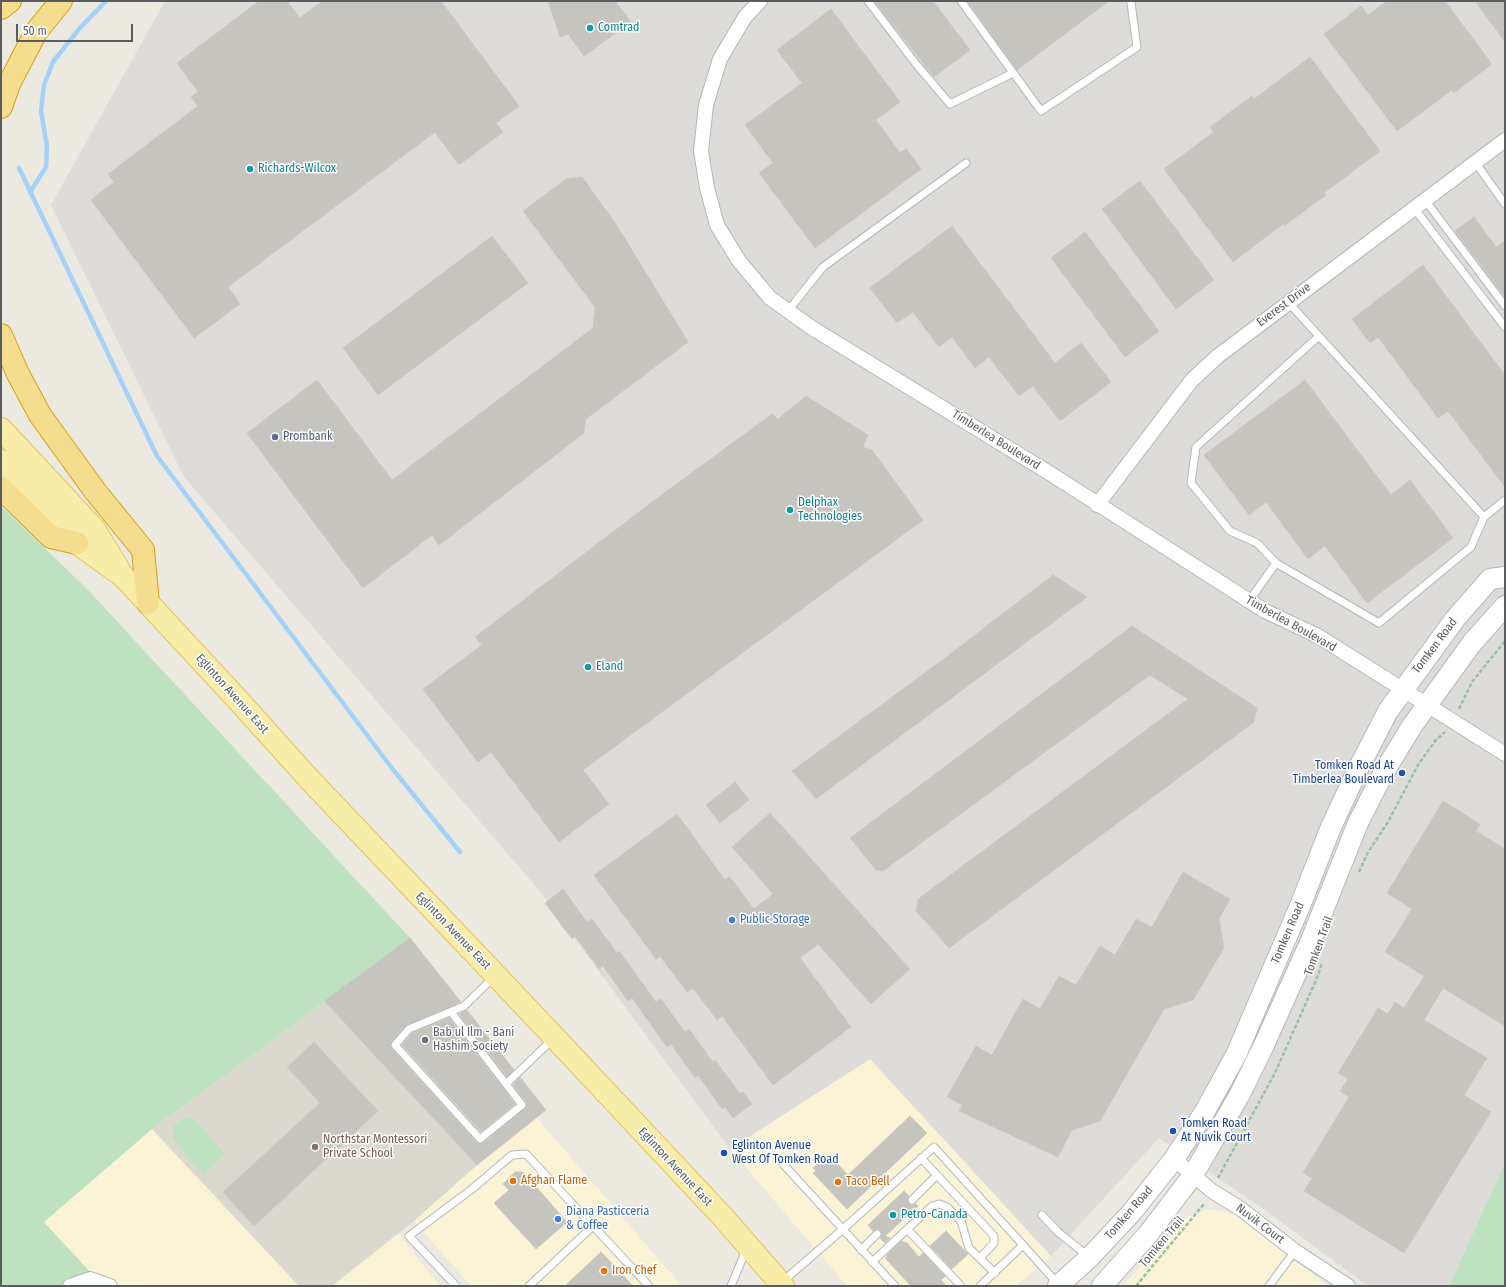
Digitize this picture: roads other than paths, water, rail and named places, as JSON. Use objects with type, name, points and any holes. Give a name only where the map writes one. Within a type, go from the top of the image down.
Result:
[{"type":"highway","points":[[1,8],[10,1]]},
{"type":"highway","points":[[1,107],[9,84],[36,32],[61,1]]},
{"type":"highway","points":[[1,335],[18,374],[40,416],[94,492],[142,550],[148,603]]},
{"type":"highway","points":[[1,488],[51,536],[77,543]]},
{"type":"main road","name":"Eglinton Avenue East","points":[[1,429],[94,528],[123,576]]},
{"type":"main road","name":"Eglinton Avenue East","points":[[1,461],[77,543],[123,576],[310,780],[555,1038],[782,1284]]},
{"type":"main road","name":"Tomken Road","points":[[1059,1286],[1090,1257],[1132,1212],[1174,1159],[1204,1113],[1236,1055],[1300,906],[1331,827],[1357,771],[1388,711],[1455,619],[1490,579],[1505,577]]},
{"type":"main road","name":"Tomken Road","points":[[1102,1286],[1149,1233],[1193,1175],[1240,1094],[1264,1045],[1312,938],[1358,824],[1384,772],[1427,706],[1472,643],[1505,606]]},
{"type":"street","name":"Timberlea Boulevard","points":[[760,1],[745,17],[720,59],[706,105],[701,151],[707,188],[717,225],[739,262],[770,298],[787,312],[1051,474],[1097,505],[1265,611],[1318,636],[1402,691],[1505,754]]},
{"type":"street","name":"Everest Drive","points":[[1097,505],[1192,380],[1218,356],[1505,140]]},
{"type":"street","name":"Nuvik Court","points":[[1174,1159],[1212,1191],[1241,1209],[1295,1251],[1348,1286]]},
{"type":"street","points":[[70,1286],[90,1279],[110,1286]]},
{"type":"lane","points":[[868,1],[916,64],[950,104],[1014,73]]},
{"type":"lane","points":[[961,1],[1041,111],[1137,47],[1131,2]]},
{"type":"lane","points":[[1475,162],[1505,204]]},
{"type":"lane","points":[[787,312],[823,267],[966,163]]},
{"type":"lane","points":[[1419,204],[1505,306]]},
{"type":"lane","points":[[1419,204],[1505,327]]},
{"type":"lane","points":[[1288,302],[1484,517]]},
{"type":"lane","points":[[1319,336],[1196,447],[1191,483],[1230,531],[1258,543],[1276,563],[1378,623],[1471,547],[1484,517],[1505,500]]},
{"type":"lane","points":[[1249,601],[1276,563]]},
{"type":"lane","points":[[451,1012],[522,1105],[480,1139],[395,1045],[409,1029],[464,1006],[496,976]]},
{"type":"lane","points":[[506,1084],[555,1038]]},
{"type":"lane","points":[[782,1284],[934,1147],[1059,1286]]},
{"type":"lane","points":[[456,1286],[409,1236],[472,1189],[512,1155],[526,1154],[649,1286]]},
{"type":"lane","points":[[921,1158],[994,1236],[994,1244],[980,1258]]},
{"type":"lane","points":[[784,1165],[895,1286]]},
{"type":"lane","points":[[912,1200],[937,1176]]},
{"type":"lane","points":[[872,1262],[932,1206],[939,1204],[945,1205],[961,1221],[968,1246],[995,1273]]},
{"type":"lane","points":[[1042,1215],[1058,1232],[1090,1257]]},
{"type":"lane","points":[[529,1286],[593,1226]]},
{"type":"lane","points":[[907,1230],[961,1286]]},
{"type":"lane","points":[[861,1250],[876,1234]]},
{"type":"lane","points":[[980,1286],[1023,1245]]},
{"type":"lane","points":[[731,1286],[748,1246]]},
{"type":"lane","points":[[1269,1286],[1295,1251]]},
{"type":"waterway","points":[[30,192],[46,167],[47,146],[41,111],[44,85],[53,62],[79,29],[106,1]]},
{"type":"waterway","points":[[19,168],[157,456],[391,767],[460,852]]},
{"type":"place","name":"Comtrad","points":[[590,28]]},
{"type":"place","name":"Richards-Wilcox","points":[[250,169]]},
{"type":"place","name":"Prombank","points":[[275,437]]},
{"type":"place","name":"Delphax Technologies","points":[[790,510]]},
{"type":"place","name":"Eland","points":[[588,667]]},
{"type":"place","name":"Tomken Road At Timberlea Boulevard","points":[[1402,773]]},
{"type":"place","name":"Public Storage","points":[[732,920]]},
{"type":"place","name":"Bab ul Ilm - Bani Hashim Society","points":[[425,1040]]},
{"type":"place","name":"Tomken Road At Nuvik Court","points":[[1173,1131]]},
{"type":"place","name":"Northstar Montessori Private School","points":[[315,1147]]},
{"type":"place","name":"Eglinton Avenue West Of Tomken Road","points":[[724,1153]]},
{"type":"place","name":"Afghan Flame","points":[[513,1181]]},
{"type":"place","name":"Taco Bell","points":[[838,1182]]},
{"type":"place","name":"Petro-Canada","points":[[893,1215]]},
{"type":"place","name":"Diana Pasticceria & Coffee","points":[[558,1219]]},
{"type":"place","name":"Iron Chef","points":[[604,1271]]}]
